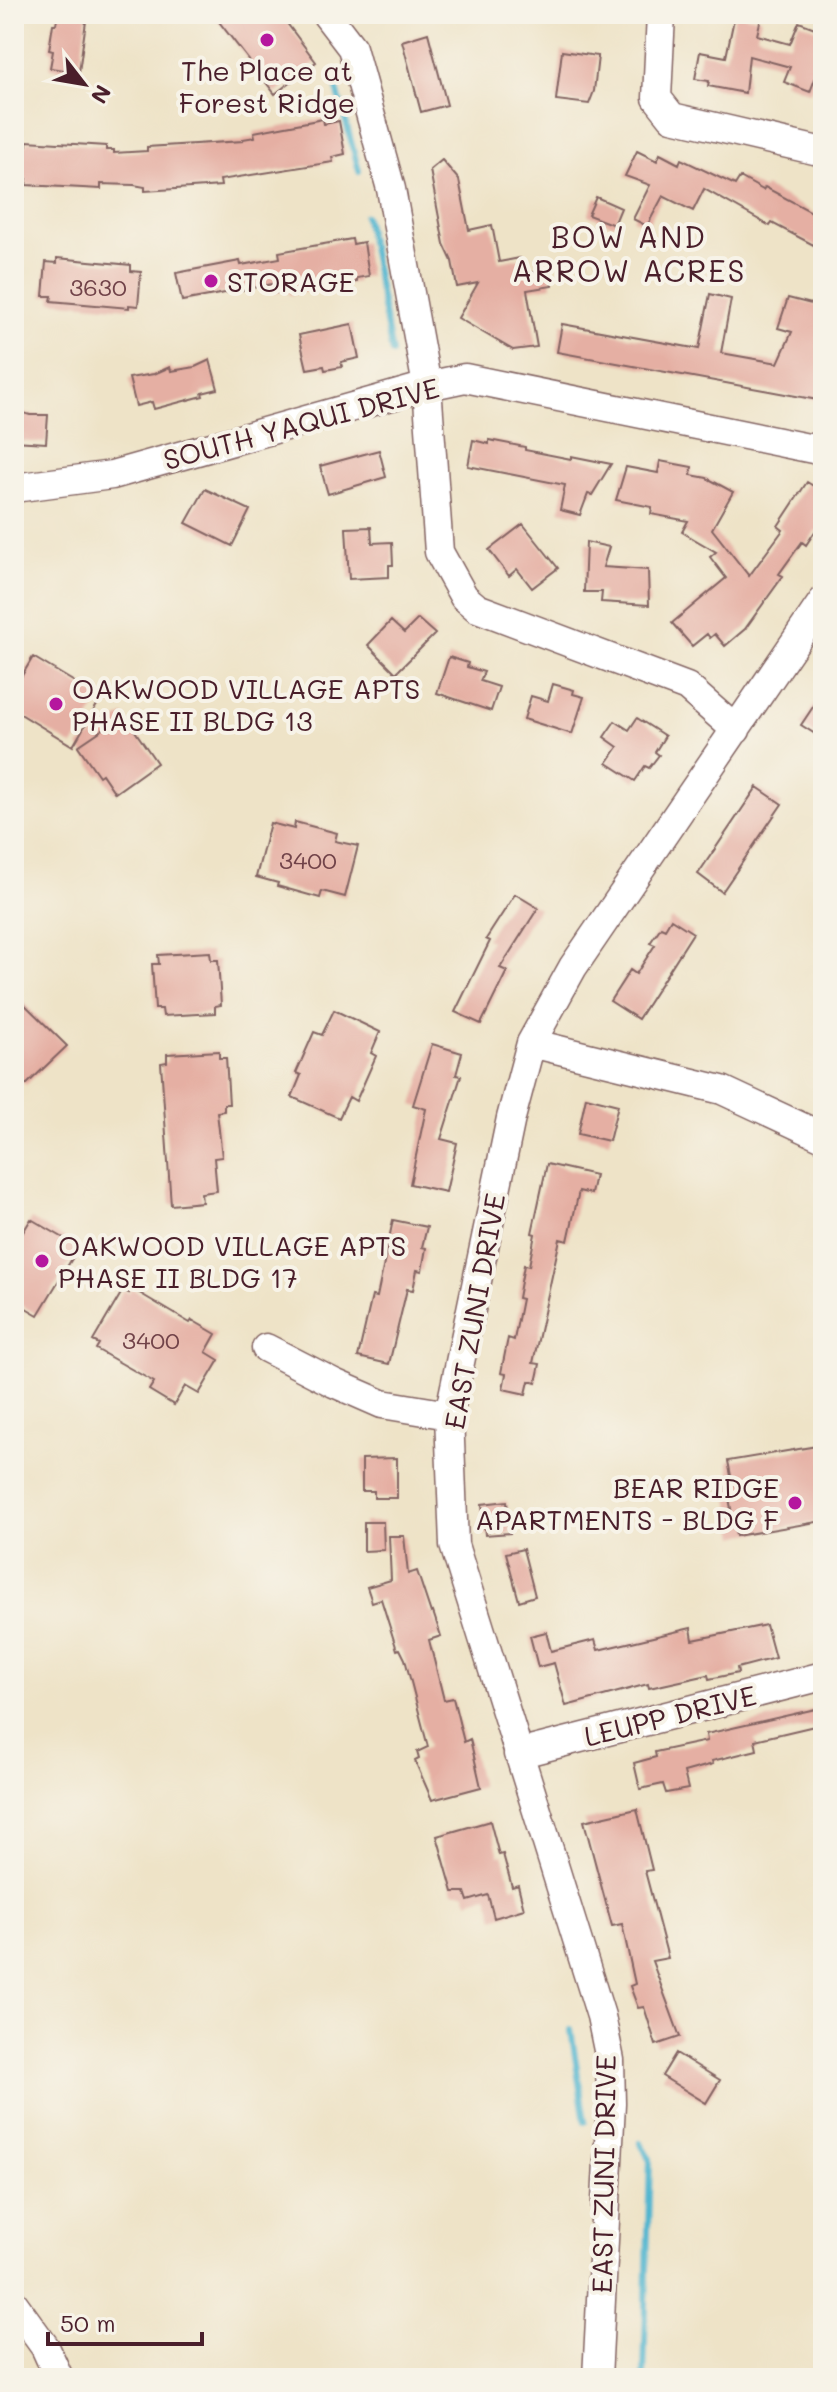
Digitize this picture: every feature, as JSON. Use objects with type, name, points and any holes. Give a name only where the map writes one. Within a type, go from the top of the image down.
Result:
[{"type":"street","points":[[326,14],[352,48],[391,189],[427,386],[439,552],[464,597],[477,608],[687,687],[736,730]]},
{"type":"street","points":[[661,14],[657,98],[672,117],[823,152]]},
{"type":"street","name":"SOUTH YAQUI DRIVE","points":[[14,488],[112,475],[465,378],[823,451]]},
{"type":"street","name":"EAST ZUNI DRIVE","points":[[597,2378],[610,2119],[610,2060],[601,2016],[454,1545],[449,1415],[511,1118],[531,1043],[573,967],[823,601]]},
{"type":"street","points":[[531,1043],[722,1090],[823,1137]]},
{"type":"street","points":[[266,1348],[382,1404],[449,1415]]},
{"type":"street","name":"LEUPP DRIVE","points":[[518,1754],[823,1676]]},
{"type":"street","points":[[14,2304],[45,2347],[59,2378]]},
{"type":"building","points":[[58,14],[87,14],[79,72],[50,68],[53,51],[49,50],[53,24],[56,24]]},
{"type":"building","name":"The Place at Forest Ridge","points":[[213,14],[280,14],[316,62],[275,94]]},
{"type":"building","points":[[735,14],[761,18],[757,35],[790,44],[799,22],[823,31],[823,82],[815,79],[810,92],[784,82],[790,67],[749,56],[745,93],[708,86],[709,81],[695,79],[700,52],[726,57]]},
{"type":"building","points":[[428,33],[447,105],[421,112],[402,41]]},
{"type":"building","points":[[562,51],[598,56],[594,91],[589,104],[556,100]]},
{"type":"building","points":[[323,119],[324,124],[339,121],[345,154],[332,157],[333,162],[220,180],[221,186],[145,191],[145,187],[134,185],[101,184],[101,189],[26,185],[27,179],[16,178],[19,145],[27,145],[27,141],[106,146],[106,150],[114,150],[114,153],[147,151],[147,147],[243,141],[255,137],[254,132]]},
{"type":"building","points":[[637,151],[657,161],[660,154],[679,164],[681,159],[735,185],[740,177],[763,190],[765,187],[823,218],[823,250],[772,223],[770,226],[704,189],[693,211],[663,196],[647,226],[633,219],[650,185],[625,176]]},
{"type":"building","points":[[442,160],[459,180],[469,230],[492,225],[499,262],[520,258],[522,274],[550,270],[552,286],[527,290],[537,347],[513,350],[458,318],[478,283],[457,287],[452,261],[444,244],[430,170]]},
{"type":"building","points":[[596,197],[621,208],[614,225],[588,215]]},
{"type":"building","points":[[352,239],[353,244],[364,242],[369,276],[357,278],[357,282],[289,295],[288,290],[275,293],[273,284],[182,301],[176,273],[240,261],[241,265],[280,258],[279,252]]},
{"type":"building","points":[[57,258],[131,265],[131,271],[141,272],[138,306],[129,305],[129,308],[51,301],[52,296],[43,296],[46,262],[57,263]]},
{"type":"building","points":[[710,294],[731,299],[721,353],[778,363],[792,332],[778,328],[788,298],[823,307],[820,371],[823,372],[823,401],[557,352],[562,324],[699,349]]},
{"type":"building","points":[[352,324],[359,358],[341,362],[342,367],[307,369],[299,335]]},
{"type":"building","points":[[210,360],[218,389],[154,409],[152,402],[136,406],[129,378],[154,374],[170,367],[171,371],[195,367]]},
{"type":"building","points":[[14,410],[30,415],[48,415],[46,443],[14,441]]},
{"type":"building","points":[[473,440],[489,444],[489,440],[525,447],[525,450],[611,464],[592,495],[588,494],[580,515],[560,510],[565,485],[468,466]]},
{"type":"building","points":[[379,450],[386,477],[328,494],[320,466]]},
{"type":"building","points":[[660,461],[692,467],[691,475],[707,478],[733,492],[712,529],[749,576],[783,530],[778,526],[807,482],[823,492],[823,535],[816,530],[806,545],[802,542],[779,574],[783,576],[745,629],[725,646],[715,634],[710,638],[707,634],[692,646],[672,623],[726,578],[710,557],[716,552],[682,532],[688,521],[651,514],[652,507],[616,500],[626,467],[658,473]]},
{"type":"building","points":[[205,489],[250,510],[232,546],[186,523]]},
{"type":"building","points":[[523,524],[558,568],[532,588],[517,569],[509,576],[489,550]]},
{"type":"building","points":[[371,527],[372,543],[392,542],[393,565],[389,565],[389,577],[349,579],[346,528]]},
{"type":"building","points":[[586,542],[609,547],[603,567],[648,570],[649,605],[601,602],[602,592],[584,592]]},
{"type":"building","points":[[418,619],[435,634],[396,673],[368,645],[391,621],[404,633]]},
{"type":"building","name":"OAKWOOD VILLAGE APTS PHASE II BLDG 13","points":[[33,657],[101,698],[73,746],[14,710],[14,689]]},
{"type":"building","points":[[449,657],[484,672],[480,681],[499,687],[491,711],[437,693]]},
{"type":"building","points":[[553,684],[574,690],[573,694],[584,697],[572,734],[524,719],[531,696],[548,701]]},
{"type":"building","points":[[823,692],[823,739],[801,725]]},
{"type":"building","points":[[124,715],[157,763],[115,793],[78,746]]},
{"type":"building","points":[[637,718],[665,736],[655,752],[659,755],[649,768],[645,766],[635,781],[607,763],[618,747],[604,737],[615,721],[629,730]]},
{"type":"building","points":[[757,787],[782,804],[722,892],[698,874]]},
{"type":"building","points":[[295,822],[337,833],[335,841],[358,846],[345,897],[322,891],[320,898],[256,877],[270,823],[294,829]]},
{"type":"building","points":[[515,894],[538,908],[500,968],[507,971],[481,1024],[455,1012],[490,941],[486,939]]},
{"type":"building","points":[[671,919],[693,933],[638,1019],[610,1001],[630,970],[636,974],[655,945],[650,943]]},
{"type":"building","points":[[210,952],[211,960],[218,960],[221,1005],[215,1006],[215,1013],[163,1016],[162,1009],[155,1009],[152,964],[159,964],[158,955]]},
{"type":"building","points":[[14,994],[67,1046],[26,1085],[14,1073]]},
{"type":"building","points":[[334,1010],[380,1032],[371,1053],[376,1056],[356,1101],[349,1097],[339,1118],[292,1097],[301,1075],[296,1073],[314,1032],[322,1035]]},
{"type":"building","points":[[432,1044],[462,1053],[456,1075],[461,1076],[441,1139],[457,1143],[446,1192],[410,1184],[426,1109],[413,1105]]},
{"type":"building","points":[[219,1051],[219,1058],[226,1058],[229,1104],[224,1104],[224,1111],[217,1112],[222,1157],[214,1158],[217,1191],[201,1193],[202,1202],[171,1205],[161,1063],[167,1062],[167,1054]]},
{"type":"building","points":[[586,1097],[618,1105],[609,1141],[578,1134]]},
{"type":"building","points":[[547,1164],[595,1175],[591,1194],[579,1191],[568,1241],[560,1239],[533,1363],[540,1364],[536,1383],[529,1381],[526,1394],[503,1389],[506,1374],[501,1373],[508,1338],[514,1340],[522,1299],[518,1298],[524,1265],[529,1266],[535,1234],[532,1233]]},
{"type":"building","name":"OAKWOOD VILLAGE APTS PHASE II BLDG 17","points":[[31,1219],[79,1247],[38,1315],[14,1301],[14,1247]]},
{"type":"building","points":[[393,1220],[427,1227],[422,1247],[426,1248],[422,1271],[417,1270],[413,1290],[407,1289],[389,1364],[358,1357],[372,1296],[377,1297]]},
{"type":"building","points":[[131,1288],[190,1323],[192,1320],[216,1334],[206,1352],[219,1360],[199,1394],[185,1386],[174,1405],[149,1390],[154,1382],[96,1349],[99,1344],[93,1341],[123,1290],[129,1293]]},
{"type":"building","name":"BEAR RIDGE APARTMENTS - BLDG F","points":[[823,1445],[823,1521],[736,1536],[727,1487],[733,1486],[728,1461]]},
{"type":"building","points":[[397,1458],[397,1498],[374,1498],[374,1491],[362,1491],[362,1459]]},
{"type":"building","points":[[507,1501],[510,1533],[485,1535],[482,1504]]},
{"type":"building","points":[[364,1522],[383,1522],[384,1550],[364,1551]]},
{"type":"building","points":[[389,1536],[404,1536],[408,1574],[417,1571],[433,1612],[441,1636],[429,1640],[444,1700],[453,1698],[464,1742],[470,1739],[481,1787],[432,1800],[415,1761],[419,1759],[417,1752],[428,1747],[405,1659],[400,1649],[397,1650],[381,1599],[372,1602],[367,1587],[391,1580]]},
{"type":"building","points":[[523,1549],[535,1596],[519,1601],[506,1553]]},
{"type":"building","points":[[766,1625],[775,1658],[737,1668],[738,1673],[709,1679],[708,1675],[649,1688],[648,1684],[566,1706],[554,1663],[538,1667],[530,1636],[546,1632],[551,1651],[595,1640],[598,1650],[691,1628],[693,1640]]},
{"type":"building","points":[[820,1708],[823,1724],[755,1740],[757,1750],[712,1761],[713,1764],[684,1772],[688,1789],[666,1793],[663,1784],[640,1789],[634,1763],[656,1757],[655,1752],[707,1741],[706,1734]]},
{"type":"building","points":[[637,1809],[652,1870],[645,1871],[668,1958],[652,1961],[680,2037],[656,2045],[644,2007],[638,2008],[630,1986],[635,1984],[622,1924],[612,1926],[584,1821]]},
{"type":"building","points":[[490,1821],[499,1855],[503,1854],[512,1887],[518,1885],[524,1909],[494,1918],[488,1895],[468,1901],[465,1892],[453,1892],[437,1836]]},
{"type":"building","points":[[676,2053],[720,2080],[706,2103],[662,2076]]},
{"type":"waterway","points":[[335,81],[359,171]]},
{"type":"waterway","points":[[365,216],[392,353]]},
{"type":"waterway","points":[[571,2030],[585,2122]]},
{"type":"waterway","points":[[640,2143],[650,2158],[644,2378]]},
{"type":"place","name":"The Place at Forest Ridge","points":[[267,40]]},
{"type":"place","name":"STORAGE","points":[[211,281]]},
{"type":"place","name":"OAKWOOD VILLAGE APTS PHASE II BLDG 13","points":[[56,704]]},
{"type":"place","name":"OAKWOOD VILLAGE APTS PHASE II BLDG 17","points":[[42,1261]]},
{"type":"place","name":"BEAR RIDGE APARTMENTS - BLDG F","points":[[795,1503]]},
{"type":"district","name":"BOW AND ARROW ACRES","points":[[629,253]]}]
